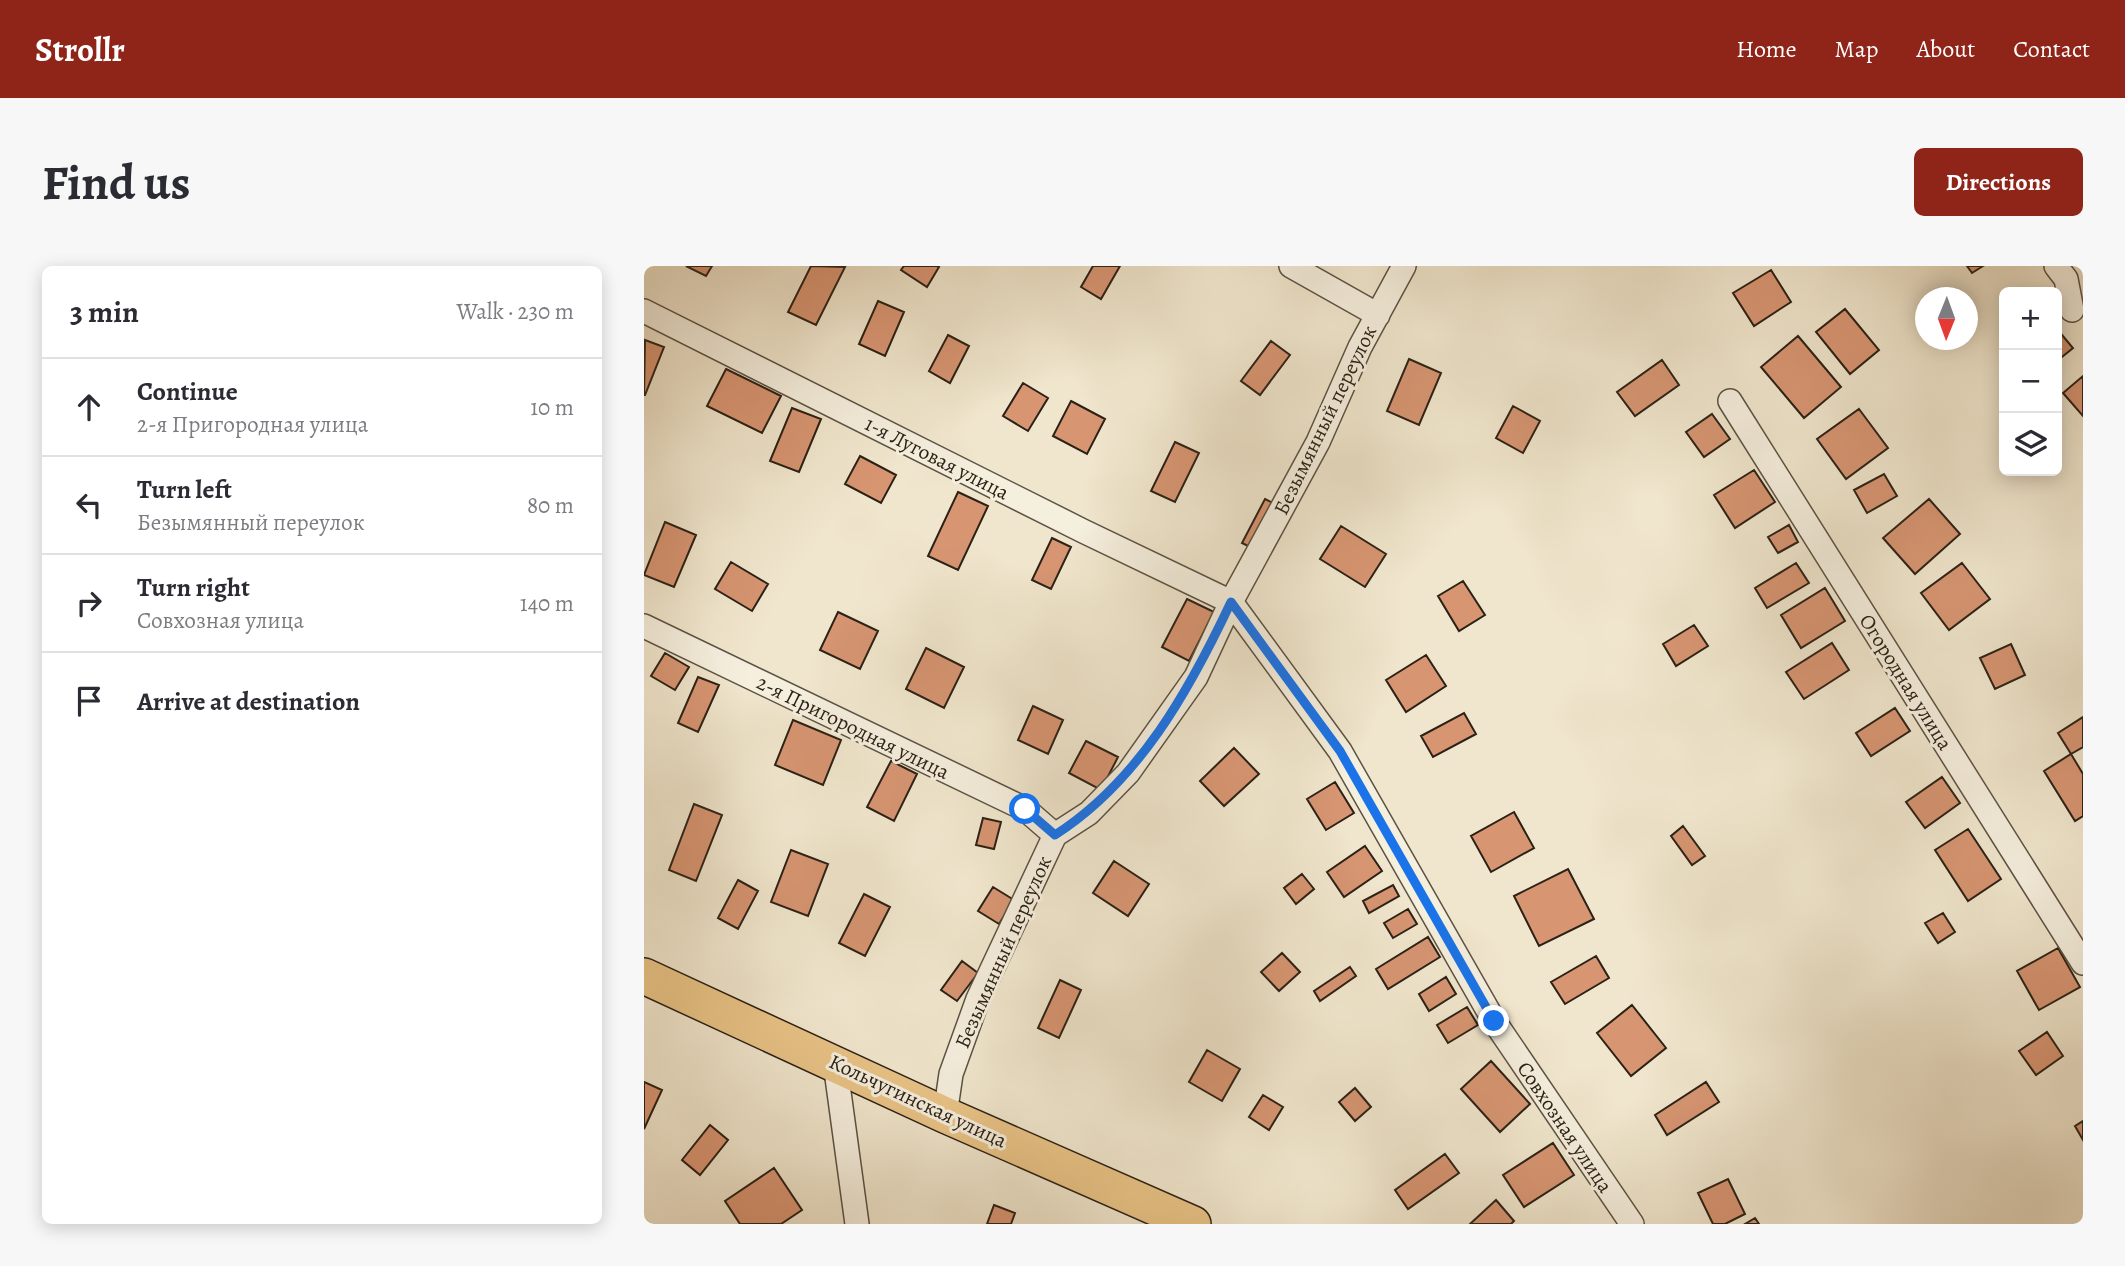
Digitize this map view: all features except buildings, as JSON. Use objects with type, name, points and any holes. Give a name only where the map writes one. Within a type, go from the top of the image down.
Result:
[{"type":"main road","name":"Кольчугинская улица","points":[[644,976],[945,1115],[1193,1224]]},
{"type":"street","points":[[1291,266],[1378,315]]},
{"type":"street","name":"Безымянный переулок","points":[[945,1115],[951,1074],[978,999],[1055,835],[1089,813],[1128,773],[1196,677],[1231,602],[1318,442],[1360,347],[1404,266]]},
{"type":"street","points":[[2056,266],[2066,279],[2072,311]]},
{"type":"street","name":"1-я Луговая улица","points":[[644,311],[1231,602]]},
{"type":"street","name":"Огородная улица","points":[[1730,401],[2083,963]]},
{"type":"street","name":"Совхозная улица","points":[[1231,602],[1340,751],[1494,1021],[1632,1224]]},
{"type":"street","name":"2-я Пригородная улица","points":[[644,626],[1025,809],[1055,835]]},
{"type":"street","points":[[835,1063],[857,1224]]},
{"type":"route","points":[[1025,809],[1055,835],[1089,813],[1128,773],[1196,677],[1231,602],[1340,751],[1494,1021]]}]
